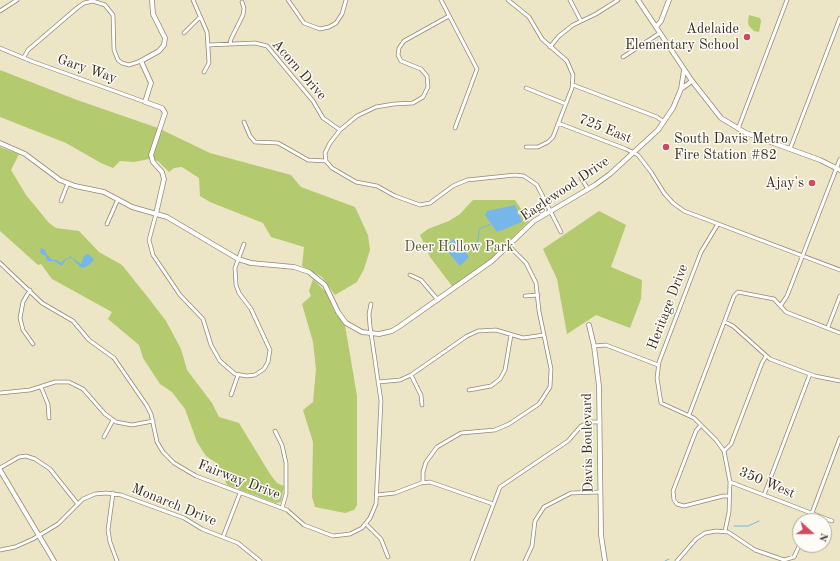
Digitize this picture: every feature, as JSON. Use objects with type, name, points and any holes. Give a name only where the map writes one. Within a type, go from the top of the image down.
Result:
[{"type":"main road","points":[[145,102],[152,83],[142,61],[159,51],[164,42],[164,34],[153,14],[152,0]]},
{"type":"main road","points":[[638,0],[684,70],[718,116],[738,129],[838,169]]},
{"type":"main road","points":[[656,27],[661,21],[669,0]]},
{"type":"main road","name":"Eaglewood Drive","points":[[371,334],[383,333],[396,329],[492,261],[527,226],[605,178],[651,137],[664,122],[673,108],[681,89],[684,70]]},
{"type":"main road","points":[[681,89],[692,81]]},
{"type":"main road","name":"Gary Way","points":[[145,102],[162,108],[165,112],[151,152],[152,160],[162,172],[164,179],[156,214]]},
{"type":"main road","points":[[0,144],[25,154],[53,176],[68,183],[100,190],[132,207],[176,222],[238,259],[251,263],[294,267],[309,272],[325,285],[338,312],[346,323],[358,330],[371,334]]},
{"type":"main road","name":"Davis Boulevard","points":[[589,325],[594,346],[599,386],[600,492],[602,543],[605,561]]},
{"type":"main road","points":[[0,469],[54,561]]},
{"type":"street","points":[[0,11],[17,0]]},
{"type":"street","points":[[193,0],[206,30],[209,63],[204,72]]},
{"type":"street","points":[[288,0],[304,23],[320,29],[329,27],[336,23],[342,14],[346,0]]},
{"type":"street","points":[[441,0],[477,70],[455,128]]},
{"type":"street","points":[[508,0],[529,17],[540,37],[569,63],[573,75],[573,85],[550,140],[536,148],[526,147]]},
{"type":"street","points":[[570,0],[581,21]]},
{"type":"street","points":[[550,47],[562,34],[581,21],[596,14],[618,0]]},
{"type":"street","points":[[738,129],[787,0]]},
{"type":"street","points":[[24,58],[28,50],[83,1],[99,2],[105,5],[112,12],[114,21],[114,52],[120,62],[130,66],[142,61]]},
{"type":"street","points":[[230,44],[243,16],[244,8],[242,2]]},
{"type":"street","points":[[449,16],[404,41],[399,48],[400,60],[421,69],[427,76],[428,87],[423,97],[413,103],[387,104],[371,109],[357,116],[340,130],[327,148],[325,153],[326,161],[332,168],[356,182],[377,186],[395,196],[420,205],[430,203],[453,186],[464,181],[521,175],[535,183],[561,232]]},
{"type":"street","points":[[184,33],[200,17]]},
{"type":"street","points":[[790,149],[840,18]]},
{"type":"street","points":[[623,57],[660,33]]},
{"type":"street","name":"Acorn Drive","points":[[208,46],[255,43],[267,46],[312,101],[323,118],[340,130]]},
{"type":"street","name":"Gary Way","points":[[0,48],[145,102]]},
{"type":"street","points":[[573,85],[658,117],[664,122]]},
{"type":"street","points":[[526,88],[566,104]]},
{"type":"street","points":[[244,122],[248,134],[255,142],[278,143],[308,160],[326,161]]},
{"type":"street","name":"725 East","points":[[558,123],[634,152],[645,163],[671,201],[689,213],[840,270]]},
{"type":"street","points":[[781,305],[786,298],[824,199],[838,169],[840,159]]},
{"type":"street","points":[[581,178],[588,189]]},
{"type":"street","points":[[61,201],[68,183]]},
{"type":"street","points":[[107,224],[118,199]]},
{"type":"street","points":[[156,214],[149,240],[153,255],[180,295],[203,319],[211,345],[217,357],[226,367],[238,375],[247,376],[258,373],[266,365],[270,354],[267,341],[249,306],[239,293],[236,285],[235,272],[244,244]]},
{"type":"street","name":"Heritage Drive","points":[[689,415],[661,403],[657,378],[658,365],[702,249],[718,224]]},
{"type":"street","points":[[423,482],[423,472],[426,462],[437,447],[461,433],[490,430],[505,426],[542,401],[550,387],[552,375],[534,279],[528,267],[508,245]]},
{"type":"street","name":"Fairway Drive","points":[[0,263],[49,308],[73,321],[89,340],[114,358],[146,404],[153,421],[157,442],[163,452],[174,463],[192,475],[282,508],[290,512],[304,525],[330,535],[350,534],[366,524]]},
{"type":"street","points":[[410,275],[420,280],[438,300]]},
{"type":"street","points":[[30,290],[22,302],[20,318],[23,330],[33,344]]},
{"type":"street","points":[[766,356],[732,442],[724,451],[701,425],[689,415],[735,295],[738,292],[771,298],[781,305],[786,312],[828,327],[840,333]]},
{"type":"street","points":[[525,296],[538,295]]},
{"type":"street","points":[[828,327],[840,296]]},
{"type":"street","points":[[371,304],[371,334],[381,401],[377,495],[374,511],[366,524],[381,539],[388,557]]},
{"type":"street","points":[[725,322],[733,326],[766,356],[810,374],[840,381]]},
{"type":"street","points":[[378,382],[400,380],[411,375],[472,333],[492,330],[523,338],[544,335]]},
{"type":"street","points":[[469,390],[491,386],[500,379],[504,370],[511,335]]},
{"type":"street","points":[[594,346],[606,345],[658,365]]},
{"type":"street","points":[[764,495],[810,374]]},
{"type":"street","points":[[231,395],[238,375]]},
{"type":"street","points":[[411,375],[421,395],[422,405]]},
{"type":"street","points":[[0,394],[26,391],[61,381],[77,385],[86,392],[105,414],[113,420],[132,425],[153,421]]},
{"type":"street","points":[[41,387],[48,404],[49,418]]},
{"type":"street","points":[[104,437],[113,420]]},
{"type":"street","points":[[472,561],[493,504],[502,486],[568,441],[583,424],[600,422]]},
{"type":"street","points":[[701,425],[696,431],[673,490],[673,498],[677,504],[685,506],[723,496],[730,496]]},
{"type":"street","points":[[274,431],[282,445],[286,463],[286,494],[282,508]]},
{"type":"street","points":[[812,513],[840,438]]},
{"type":"street","name":"350 West","points":[[724,451],[730,482],[812,513]]},
{"type":"street","points":[[0,469],[20,457],[26,456],[35,459],[50,469],[77,503]]},
{"type":"street","points":[[377,495],[399,492],[423,482],[440,484],[493,504]]},
{"type":"street","points":[[725,531],[729,512],[730,482]]},
{"type":"street","points":[[223,537],[240,492]]},
{"type":"street","points":[[525,561],[532,546],[535,521],[544,507],[572,493],[600,492]]},
{"type":"street","name":"Monarch Drive","points":[[0,550],[20,546],[39,536],[61,522],[77,503],[96,494],[113,494],[181,517],[202,529],[241,545],[260,561]]},
{"type":"street","points":[[113,494],[108,530],[117,561]]},
{"type":"street","points":[[677,561],[690,544],[702,535],[713,531],[725,531],[755,550],[782,560],[793,558],[796,553]]},
{"type":"green space","points":[[749,15],[760,18],[761,21],[759,32],[754,31],[749,26]]},
{"type":"green space","points":[[0,70],[77,100],[158,128],[210,153],[291,175],[301,187],[355,207],[368,235],[370,250],[364,269],[357,282],[335,295],[322,277],[302,266],[304,247],[271,237],[263,223],[210,202],[200,196],[199,178],[182,167],[174,168],[169,172],[158,161],[149,159],[134,162],[120,161],[113,168],[101,163],[66,143],[0,117]]},
{"type":"green space","points":[[0,147],[19,154],[11,170],[26,195],[49,223],[56,228],[79,231],[99,252],[122,265],[150,300],[166,321],[181,349],[187,370],[212,403],[219,417],[239,423],[270,474],[277,483],[284,486],[281,502],[276,503],[227,485],[218,464],[206,456],[197,442],[185,409],[172,392],[160,384],[143,358],[139,345],[108,319],[112,312],[52,279],[41,264],[38,265],[0,231]]},
{"type":"green space","name":"Deer Hollow Park","points":[[473,200],[515,200],[529,221],[490,260],[452,286],[430,257],[420,235],[428,229],[449,221],[460,214]]},
{"type":"green space","points":[[599,211],[626,225],[611,267],[642,280],[641,299],[630,328],[596,315],[567,334],[557,279],[543,249]]},
{"type":"green space","points":[[313,279],[326,292],[334,311],[345,325],[357,396],[357,505],[354,510],[345,513],[315,507],[312,497],[313,442],[303,410],[313,402],[316,369],[313,342],[302,304],[311,296],[309,291]]},
{"type":"water","points":[[515,205],[522,222],[497,232],[485,215],[487,211]]},
{"type":"water","points":[[454,239],[469,257],[460,266],[444,247]]},
{"type":"water","points":[[41,248],[45,250],[47,255],[52,260],[57,260],[61,263],[66,258],[69,258],[70,256],[81,264],[84,256],[87,254],[94,260],[83,268],[80,267],[72,258],[66,259],[62,266],[54,261],[47,261],[46,256],[40,253]]},
{"type":"waterway","points":[[465,252],[473,243],[478,242],[479,229],[491,224]]},
{"type":"waterway","points":[[734,526],[748,526],[759,521]]},
{"type":"waterway","points":[[665,561],[669,559]]},
{"type":"place","name":"Adelaide Elementary School","points":[[747,37]]},
{"type":"place","name":"South Davis Metro Fire Station #82","points":[[666,147]]},
{"type":"place","name":"Ajay's","points":[[812,183]]}]
